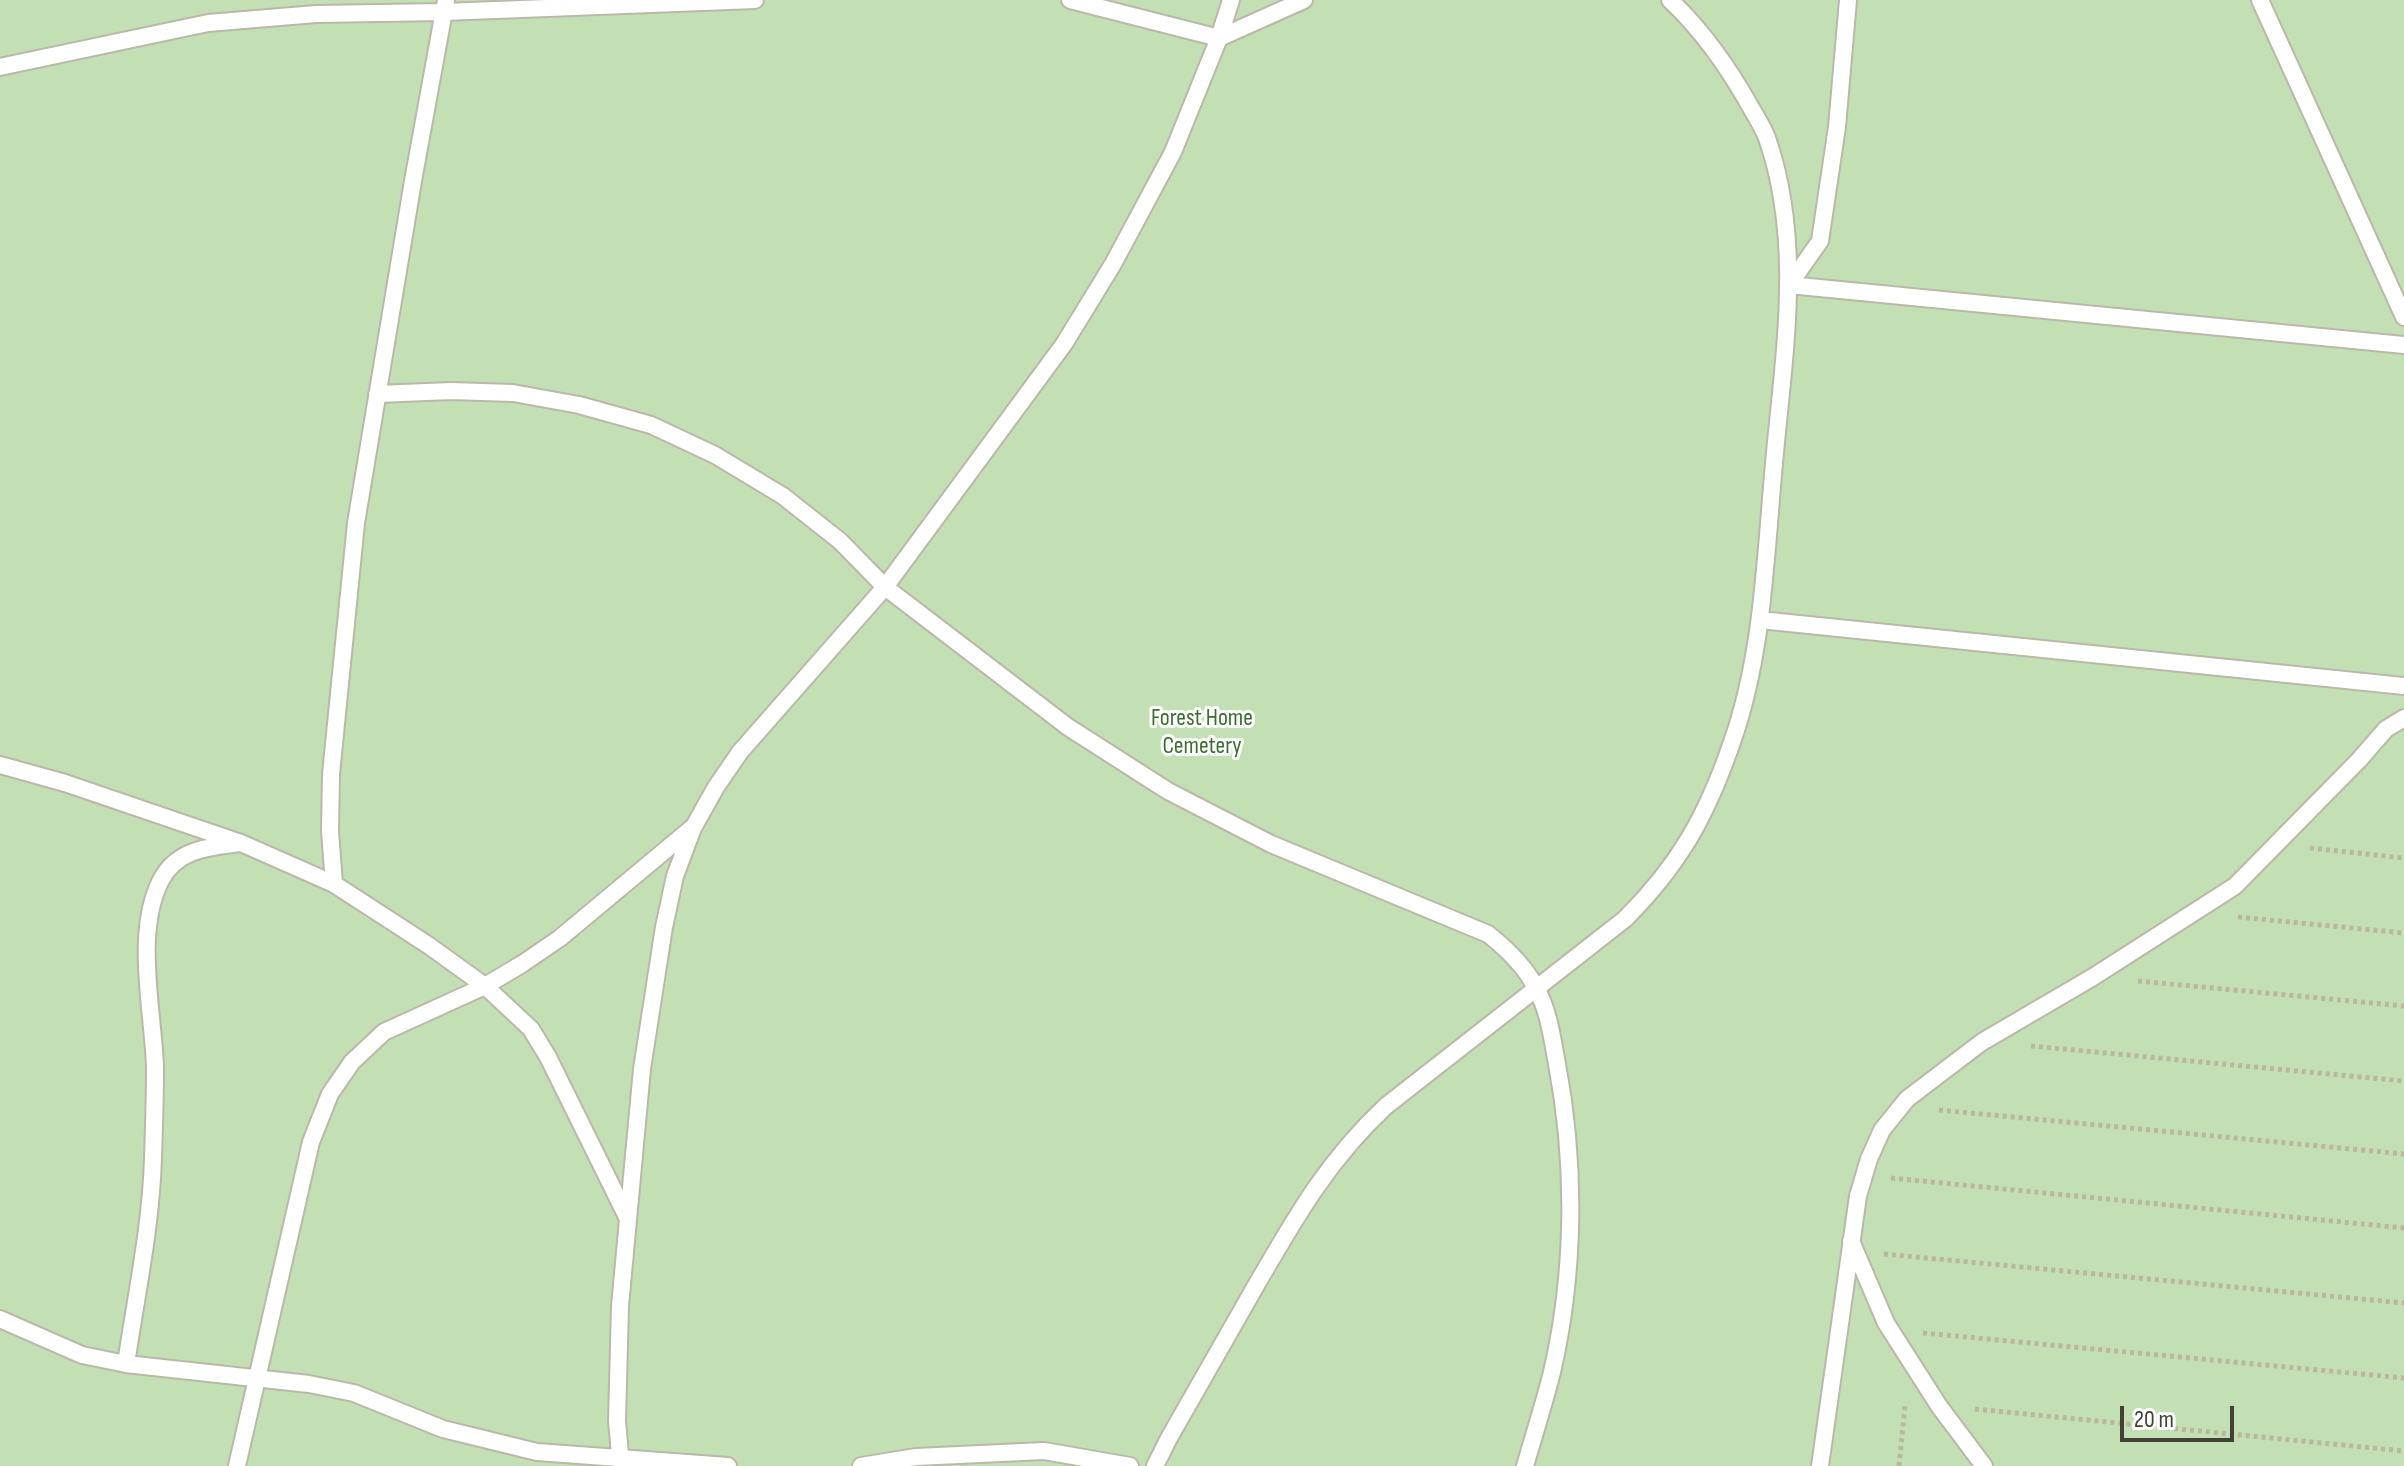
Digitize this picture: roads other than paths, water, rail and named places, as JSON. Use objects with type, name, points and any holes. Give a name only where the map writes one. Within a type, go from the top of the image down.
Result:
[{"type":"lane","points":[[0,67],[208,23],[445,6],[755,0]]},
{"type":"lane","points":[[1070,0],[1219,38],[1304,0]]},
{"type":"lane","points":[[620,1462],[617,1421],[620,1306],[642,1069],[664,927],[675,876],[693,828],[740,752],[885,587],[1073,331],[1173,152],[1231,0]]},
{"type":"lane","points":[[1155,1466],[1303,1205],[1331,1164],[1386,1106],[1625,919],[1656,888],[1684,850],[1708,803],[1732,744],[1760,620],[1789,285],[1787,228],[1767,136],[1716,52],[1670,0]]},
{"type":"lane","points":[[1789,285],[1820,241],[1837,127],[1848,0]]},
{"type":"lane","points":[[2260,0],[2404,317]]},
{"type":"lane","points":[[334,884],[330,831],[331,774],[356,523],[445,6]]},
{"type":"lane","points":[[1789,285],[2404,345]]},
{"type":"lane","points":[[377,394],[451,391],[513,393],[579,405],[651,425],[715,455],[783,496],[840,541],[885,587],[1068,727],[1168,791],[1271,844],[1488,934],[1507,948],[1536,987],[1546,1012],[1566,1110],[1570,1193],[1568,1273],[1554,1357],[1525,1466]]},
{"type":"lane","points":[[1760,620],[2404,686]]},
{"type":"lane","points":[[1820,1466],[1863,1176],[1882,1130],[1907,1099],[1982,1042],[2093,977],[2235,886],[2386,729],[2404,718]]},
{"type":"lane","points":[[0,765],[79,787],[241,843],[334,884],[485,986],[531,1029],[628,1221]]},
{"type":"lane","points":[[237,1466],[311,1142],[330,1094],[352,1062],[384,1032],[485,986],[560,938],[693,828]]},
{"type":"lane","points":[[126,1364],[153,1162],[155,1067],[148,932],[152,901],[162,877],[173,863],[191,851],[241,843]]},
{"type":"lane","points":[[1852,1245],[1890,1330],[1939,1406],[1984,1466]]},
{"type":"lane","points":[[0,1319],[82,1355],[126,1364],[309,1384],[354,1393],[443,1429],[537,1452],[620,1462],[728,1466]]},
{"type":"lane","points":[[861,1466],[916,1457],[1044,1451],[1130,1466]]},
{"type":"park label","name":"Forest Home Cemetery","points":[[1202,733]]}]
